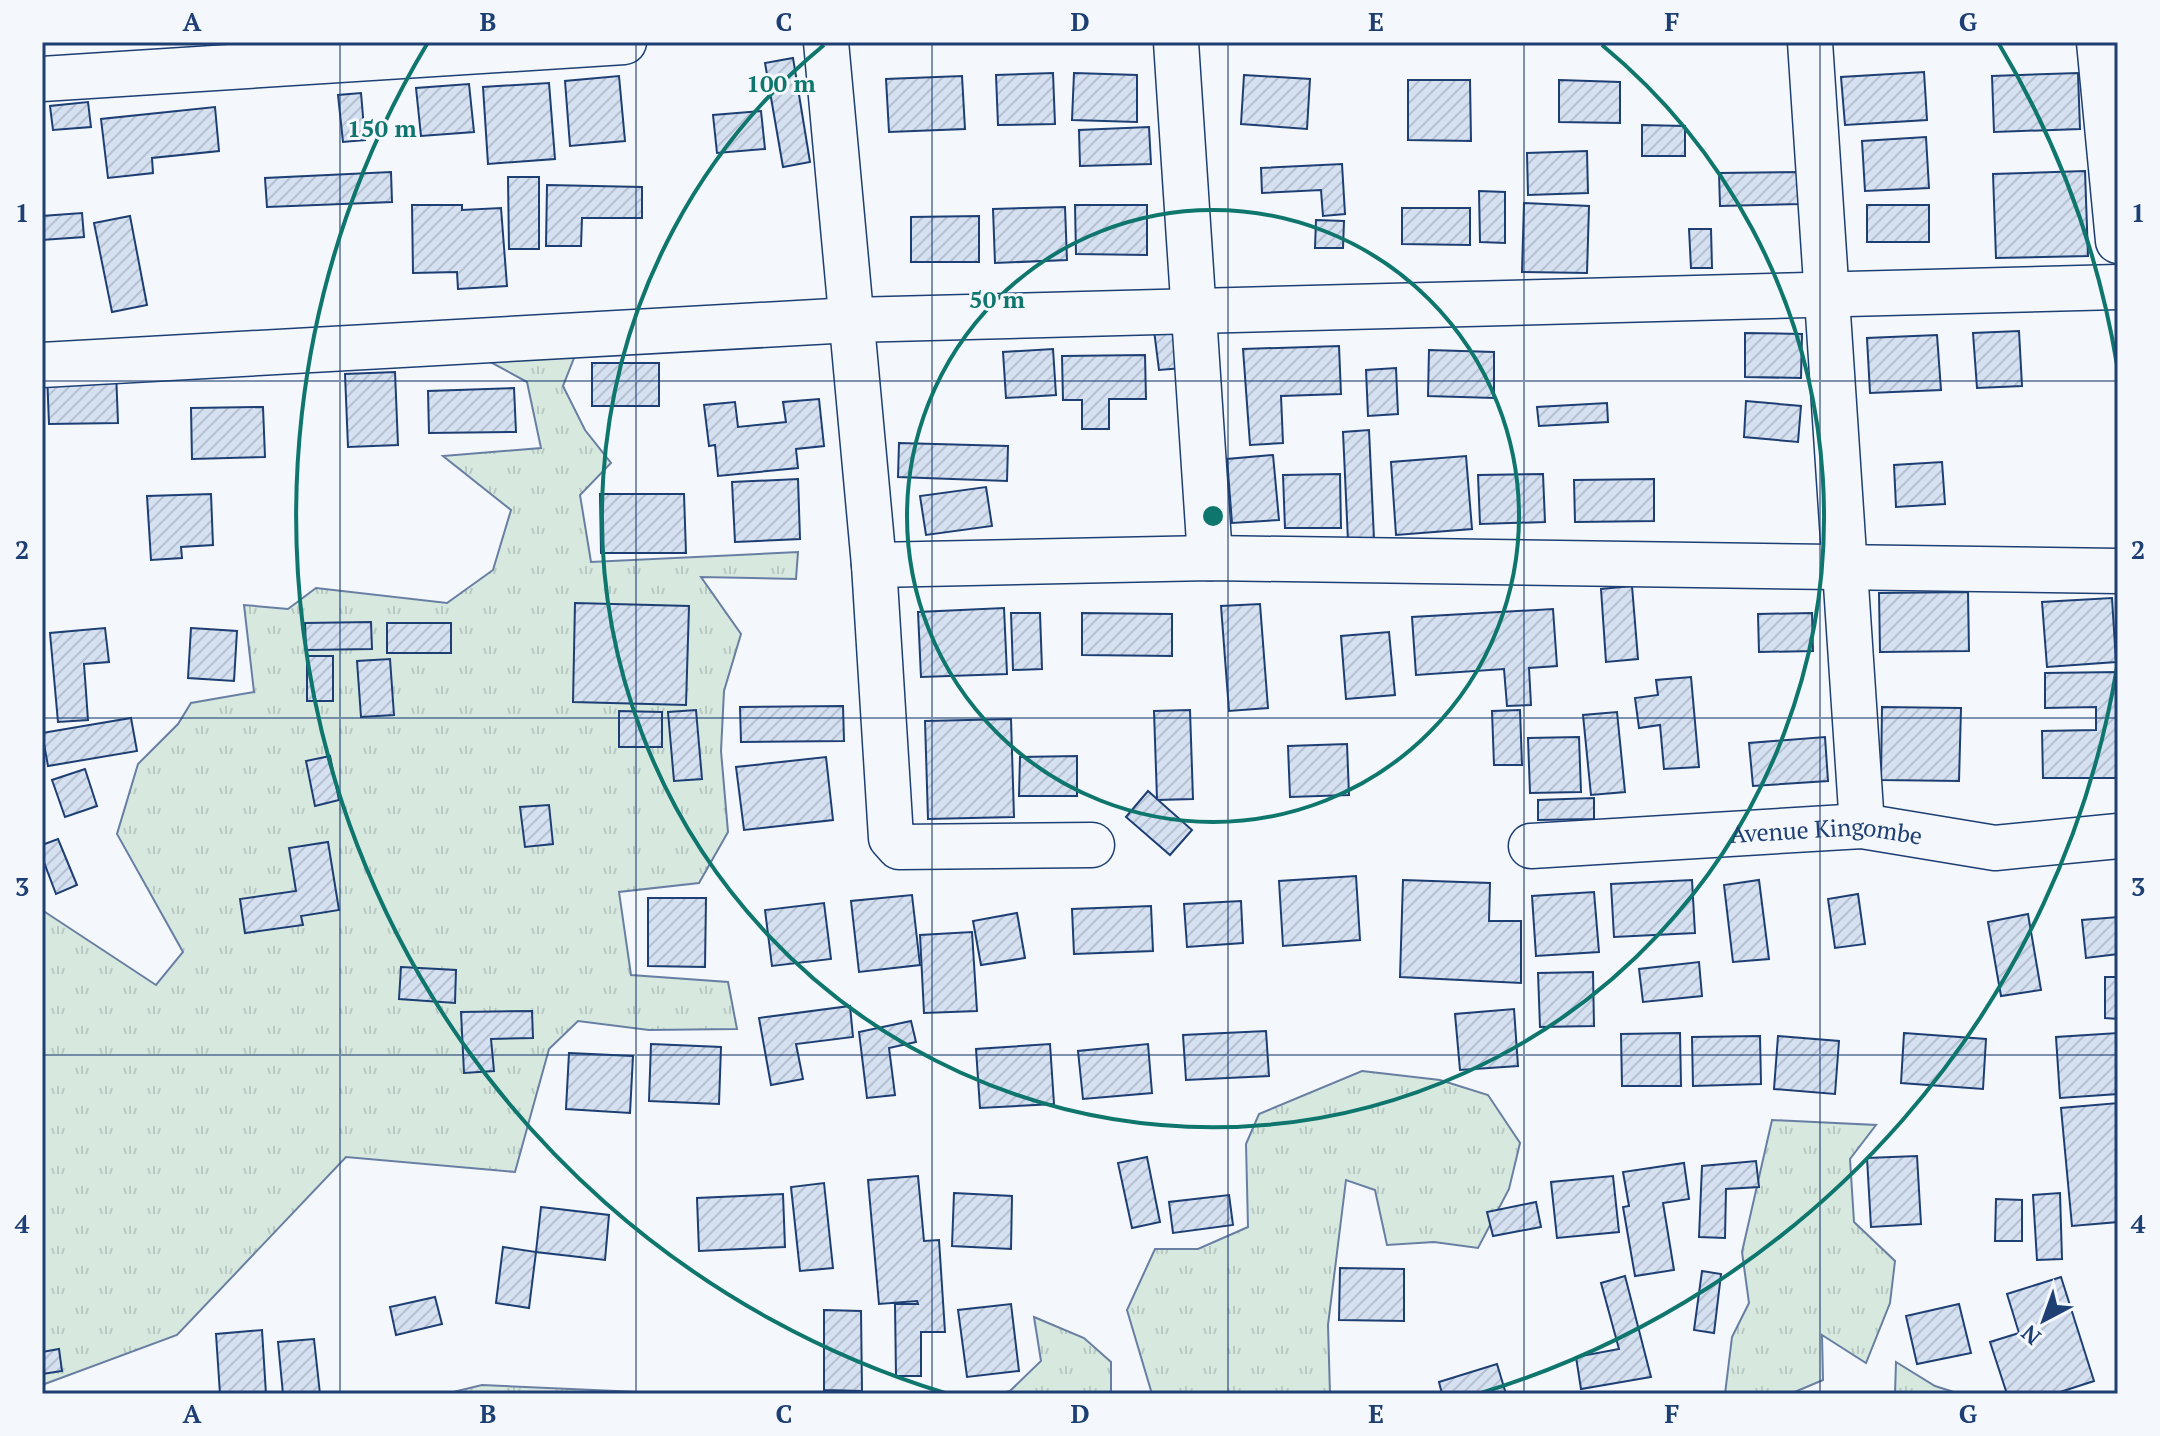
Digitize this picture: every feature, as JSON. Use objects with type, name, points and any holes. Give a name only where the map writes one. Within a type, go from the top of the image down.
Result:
[{"type":"street","points":[[42,79],[516,45],[624,42]]},
{"type":"street","points":[[826,42],[874,565],[894,844],[899,847],[1092,845]]},
{"type":"street","points":[[1176,42],[1210,558]]},
{"type":"street","points":[[1810,42],[1862,826]]},
{"type":"street","points":[[2099,42],[2118,241]]},
{"type":"street","points":[[42,365],[851,320],[2118,287]]},
{"type":"street","points":[[874,565],[1210,558],[2118,571]]},
{"type":"street","name":"Avenue Kingombe","points":[[1531,846],[1862,826],[1995,848],[2118,836]]},
{"type":"green space","points":[[576,353],[563,386],[585,430],[611,463],[580,495],[591,562],[798,552],[796,579],[701,577],[741,634],[724,691],[721,751],[728,832],[699,883],[619,892],[631,975],[728,982],[737,1029],[649,1030],[578,1021],[549,1049],[515,1172],[346,1157],[177,1335],[42,1385],[42,910],[156,985],[183,952],[117,834],[138,764],[178,724],[191,703],[254,692],[244,605],[288,609],[316,588],[447,603],[493,570],[511,510],[443,456],[541,448],[527,382],[483,358]]},
{"type":"green space","points":[[1362,1071],[1440,1080],[1488,1095],[1520,1143],[1509,1189],[1478,1248],[1434,1242],[1387,1245],[1375,1190],[1346,1180],[1328,1325],[1330,1394],[1152,1394],[1127,1310],[1155,1249],[1198,1249],[1248,1227],[1246,1144],[1259,1114]]},
{"type":"green space","points":[[1772,1120],[1876,1125],[1850,1159],[1854,1222],[1895,1261],[1890,1303],[1866,1363],[1822,1335],[1823,1380],[1790,1394],[1725,1394],[1732,1337],[1749,1303],[1742,1252]]},
{"type":"green space","points":[[1034,1317],[1084,1338],[1111,1362],[1111,1394],[997,1394],[1010,1391],[1041,1361]]},
{"type":"green space","points":[[1896,1362],[1935,1386],[1960,1394],[1895,1394]]},
{"type":"green space","points":[[482,1385],[684,1394],[445,1394]]},
{"type":"building","points":[[793,58],[810,162],[783,167],[765,63]]},
{"type":"building","points":[[1924,72],[1927,120],[1845,125],[1841,77]]},
{"type":"building","points":[[1053,73],[1055,124],[998,125],[996,75]]},
{"type":"building","points":[[1074,73],[1137,75],[1137,122],[1072,120]]},
{"type":"building","points":[[2078,73],[2080,129],[1994,132],[1992,76]]},
{"type":"building","points":[[1244,75],[1310,79],[1307,129],[1241,124]]},
{"type":"building","points":[[619,76],[625,141],[570,146],[565,81]]},
{"type":"building","points":[[962,76],[965,129],[889,132],[886,79]]},
{"type":"building","points":[[1408,80],[1470,80],[1471,141],[1408,140]]},
{"type":"building","points":[[1559,80],[1620,82],[1620,123],[1559,122]]},
{"type":"building","points":[[549,83],[555,159],[488,164],[483,87]]},
{"type":"building","points":[[469,84],[474,132],[421,136],[416,88]]},
{"type":"building","points":[[361,93],[365,140],[343,142],[338,95]]},
{"type":"building","points":[[88,102],[91,127],[53,130],[50,106]]},
{"type":"building","points":[[215,107],[219,151],[152,158],[153,173],[108,178],[101,119]]},
{"type":"building","points":[[761,111],[765,149],[717,153],[713,115]]},
{"type":"building","points":[[1642,125],[1685,126],[1685,156],[1642,156]]},
{"type":"building","points":[[1149,127],[1151,164],[1080,166],[1079,130]]},
{"type":"building","points":[[1926,137],[1929,188],[1865,191],[1862,141]]},
{"type":"building","points":[[1587,151],[1588,193],[1528,195],[1527,153]]},
{"type":"building","points":[[1342,164],[1345,214],[1323,216],[1321,190],[1262,193],[1261,168]]},
{"type":"building","points":[[2085,171],[2088,256],[1996,258],[1993,174]]},
{"type":"building","points":[[391,172],[392,202],[267,207],[265,178]]},
{"type":"building","points":[[1802,172],[1802,204],[1720,206],[1719,173]]},
{"type":"building","points":[[508,177],[539,177],[539,249],[509,249]]},
{"type":"building","points":[[547,185],[642,187],[642,218],[582,218],[581,246],[546,246]]},
{"type":"building","points":[[1479,191],[1505,192],[1505,243],[1480,242]]},
{"type":"building","points":[[1524,203],[1589,206],[1587,273],[1522,272]]},
{"type":"building","points":[[412,205],[462,205],[462,210],[501,208],[507,286],[458,289],[457,272],[413,273]]},
{"type":"building","points":[[1075,205],[1147,205],[1147,255],[1076,254]]},
{"type":"building","points":[[1867,205],[1929,205],[1929,242],[1867,242]]},
{"type":"building","points":[[1065,207],[1067,260],[995,263],[993,209]]},
{"type":"building","points":[[1402,208],[1470,208],[1470,245],[1402,244]]},
{"type":"building","points":[[82,213],[84,237],[42,240],[42,216]]},
{"type":"building","points":[[130,216],[147,305],[112,312],[94,223]]},
{"type":"building","points":[[979,216],[979,262],[911,262],[911,217]]},
{"type":"building","points":[[1316,220],[1344,221],[1343,248],[1315,248]]},
{"type":"building","points":[[1689,229],[1711,229],[1712,268],[1691,268]]},
{"type":"building","points":[[1179,327],[1183,368],[1159,370],[1154,330]]},
{"type":"building","points":[[2019,331],[2022,386],[1977,388],[1973,333]]},
{"type":"building","points":[[1745,333],[1802,334],[1801,378],[1745,377]]},
{"type":"building","points":[[1937,335],[1941,390],[1870,393],[1867,338]]},
{"type":"building","points":[[1339,346],[1341,394],[1281,396],[1283,443],[1250,445],[1243,349]]},
{"type":"building","points":[[1053,349],[1056,395],[1006,398],[1003,352]]},
{"type":"building","points":[[1429,350],[1494,352],[1494,398],[1428,396]]},
{"type":"building","points":[[1145,355],[1146,399],[1109,399],[1109,429],[1082,429],[1082,400],[1063,400],[1062,356]]},
{"type":"building","points":[[592,363],[659,363],[659,406],[592,406]]},
{"type":"building","points":[[1396,368],[1398,414],[1368,416],[1366,370]]},
{"type":"building","points":[[116,371],[118,423],[49,424],[47,373]]},
{"type":"building","points":[[395,372],[398,445],[348,447],[345,374]]},
{"type":"building","points":[[514,388],[516,432],[429,433],[428,391]]},
{"type":"building","points":[[819,399],[824,446],[796,449],[798,468],[718,476],[715,445],[709,446],[704,405],[735,402],[738,427],[786,422],[783,402]]},
{"type":"building","points":[[1746,401],[1801,406],[1798,442],[1744,437]]},
{"type":"building","points":[[1607,403],[1608,422],[1539,426],[1537,407]]},
{"type":"building","points":[[263,407],[265,457],[192,459],[191,408]]},
{"type":"building","points":[[1369,430],[1374,539],[1348,541],[1343,432]]},
{"type":"building","points":[[899,443],[1008,446],[1007,481],[898,477]]},
{"type":"building","points":[[1273,455],[1279,520],[1232,523],[1227,459]]},
{"type":"building","points":[[1466,456],[1472,529],[1396,535],[1391,462]]},
{"type":"building","points":[[1942,462],[1945,504],[1896,507],[1894,465]]},
{"type":"building","points":[[1340,474],[1341,528],[1285,528],[1283,475]]},
{"type":"building","points":[[1543,474],[1545,522],[1480,524],[1478,475]]},
{"type":"building","points":[[798,479],[800,539],[735,542],[732,482]]},
{"type":"building","points":[[1654,479],[1654,521],[1575,522],[1574,480]]},
{"type":"building","points":[[986,487],[992,526],[926,535],[920,496]]},
{"type":"building","points":[[211,494],[213,545],[181,547],[182,558],[151,560],[147,496]]},
{"type":"building","points":[[600,494],[684,494],[686,553],[601,553]]},
{"type":"building","points":[[1632,586],[1638,659],[1606,662],[1601,589]]},
{"type":"building","points":[[1968,592],[1969,651],[1880,652],[1879,593]]},
{"type":"building","points":[[2112,598],[2116,662],[2047,667],[2042,602]]},
{"type":"building","points":[[575,603],[689,606],[686,705],[573,702]]},
{"type":"building","points":[[1260,604],[1268,708],[1229,711],[1221,606]]},
{"type":"building","points":[[1004,608],[1007,674],[921,677],[918,612]]},
{"type":"building","points":[[1553,609],[1557,666],[1529,668],[1531,705],[1507,706],[1504,669],[1416,675],[1412,617]]},
{"type":"building","points":[[1011,613],[1040,613],[1042,669],[1013,670]]},
{"type":"building","points":[[1082,613],[1172,614],[1172,656],[1082,655]]},
{"type":"building","points":[[1812,613],[1813,651],[1759,652],[1758,614]]},
{"type":"building","points":[[371,622],[372,649],[306,650],[305,623]]},
{"type":"building","points":[[387,623],[451,623],[451,653],[387,653]]},
{"type":"building","points":[[105,628],[109,662],[84,664],[88,720],[58,722],[50,633]]},
{"type":"building","points":[[191,628],[237,631],[234,681],[188,678]]},
{"type":"building","points":[[1389,632],[1395,695],[1346,699],[1341,636]]},
{"type":"building","points":[[307,656],[333,656],[333,701],[307,701]]},
{"type":"building","points":[[390,659],[394,715],[361,717],[357,661]]},
{"type":"building","points":[[2118,672],[2118,778],[2043,778],[2042,731],[2096,730],[2096,707],[2045,708],[2045,673]]},
{"type":"building","points":[[1691,677],[1699,767],[1664,769],[1660,725],[1639,728],[1635,698],[1658,695],[1656,680]]},
{"type":"building","points":[[843,706],[844,741],[741,742],[740,707]]},
{"type":"building","points":[[1882,707],[1961,708],[1959,781],[1881,780]]},
{"type":"building","points":[[696,710],[702,779],[674,781],[668,712]]},
{"type":"building","points":[[1190,710],[1193,799],[1158,800],[1192,830],[1170,855],[1126,817],[1148,791],[1157,799],[1154,711]]},
{"type":"building","points":[[1520,710],[1522,765],[1494,765],[1492,711]]},
{"type":"building","points":[[619,711],[662,712],[662,747],[619,747]]},
{"type":"building","points":[[1617,712],[1625,792],[1591,795],[1583,715]]},
{"type":"building","points":[[131,718],[137,751],[48,766],[42,733]]},
{"type":"building","points":[[1011,719],[1014,817],[928,819],[925,721]]},
{"type":"building","points":[[1579,737],[1581,792],[1530,793],[1528,738]]},
{"type":"building","points":[[1825,737],[1828,781],[1753,786],[1749,743]]},
{"type":"building","points":[[1347,744],[1349,795],[1290,797],[1288,746]]},
{"type":"building","points":[[330,756],[339,800],[315,806],[306,761]]},
{"type":"building","points":[[1077,756],[1077,796],[1019,796],[1020,757]]},
{"type":"building","points":[[826,757],[833,820],[744,830],[736,767]]},
{"type":"building","points":[[85,769],[97,806],[65,817],[52,780]]},
{"type":"building","points":[[1594,798],[1594,819],[1538,820],[1538,800]]},
{"type":"building","points":[[549,805],[553,844],[525,847],[520,807]]},
{"type":"building","points":[[58,839],[77,885],[56,894],[42,857],[42,845]]},
{"type":"building","points":[[328,842],[339,910],[301,916],[303,925],[245,933],[240,899],[296,891],[289,848]]},
{"type":"building","points":[[1356,876],[1360,940],[1283,946],[1279,881]]},
{"type":"building","points":[[1403,880],[1490,883],[1489,921],[1521,921],[1521,983],[1400,977]]},
{"type":"building","points":[[1692,880],[1695,933],[1614,937],[1611,884]]},
{"type":"building","points":[[1759,880],[1769,959],[1733,962],[1724,885]]},
{"type":"building","points":[[1594,892],[1599,952],[1536,956],[1532,896]]},
{"type":"building","points":[[1858,894],[1865,944],[1835,948],[1828,899]]},
{"type":"building","points":[[912,895],[920,965],[859,972],[851,901]]},
{"type":"building","points":[[648,898],[706,898],[705,967],[648,966]]},
{"type":"building","points":[[1241,901],[1243,943],[1187,947],[1184,904]]},
{"type":"building","points":[[824,903],[831,959],[772,966],[765,910]]},
{"type":"building","points":[[1151,906],[1153,951],[1074,954],[1072,909]]},
{"type":"building","points":[[1017,913],[1025,958],[981,965],[973,921]]},
{"type":"building","points":[[2028,914],[2041,990],[2001,996],[1988,922]]},
{"type":"building","points":[[2118,917],[2118,954],[2086,958],[2082,920]]},
{"type":"building","points":[[972,932],[977,1011],[924,1013],[920,935]]},
{"type":"building","points":[[1699,962],[1702,996],[1643,1002],[1639,969]]},
{"type":"building","points":[[401,967],[456,970],[455,1003],[399,999]]},
{"type":"building","points":[[1593,972],[1594,1026],[1540,1027],[1538,973]]},
{"type":"building","points":[[2105,977],[2118,977],[2118,1019],[2105,1018]]},
{"type":"building","points":[[850,1006],[853,1037],[796,1044],[803,1079],[771,1085],[759,1018]]},
{"type":"building","points":[[1514,1009],[1518,1066],[1460,1070],[1455,1014]]},
{"type":"building","points":[[532,1011],[533,1038],[491,1039],[494,1071],[464,1073],[461,1012]]},
{"type":"building","points":[[911,1021],[916,1042],[889,1048],[895,1095],[867,1098],[859,1032]]},
{"type":"building","points":[[1266,1031],[1269,1076],[1186,1080],[1183,1035]]},
{"type":"building","points":[[1680,1033],[1681,1086],[1622,1086],[1621,1034]]},
{"type":"building","points":[[1904,1033],[1986,1039],[1983,1089],[1901,1083]]},
{"type":"building","points":[[2118,1033],[2118,1094],[2060,1098],[2056,1037]]},
{"type":"building","points":[[1760,1036],[1761,1084],[1693,1086],[1692,1037]]},
{"type":"building","points":[[1778,1036],[1839,1041],[1835,1094],[1774,1089]]},
{"type":"building","points":[[651,1044],[721,1047],[719,1104],[649,1101]]},
{"type":"building","points":[[1050,1044],[1054,1104],[980,1108],[976,1049]]},
{"type":"building","points":[[1148,1044],[1152,1093],[1083,1099],[1078,1051]]},
{"type":"building","points":[[569,1053],[633,1056],[630,1113],[566,1109]]},
{"type":"building","points":[[2118,1103],[2118,1222],[2072,1226],[2061,1108]]},
{"type":"building","points":[[1917,1156],[1921,1224],[1871,1227],[1867,1158]]},
{"type":"building","points":[[1147,1157],[1160,1222],[1132,1228],[1118,1163]]},
{"type":"building","points":[[1756,1161],[1759,1187],[1726,1189],[1725,1238],[1699,1237],[1702,1166]]},
{"type":"building","points":[[1684,1163],[1689,1199],[1663,1203],[1674,1270],[1635,1276],[1623,1207],[1629,1206],[1623,1172]]},
{"type":"building","points":[[918,1176],[924,1241],[939,1240],[945,1332],[921,1332],[921,1376],[896,1376],[895,1304],[918,1304],[917,1301],[879,1304],[868,1180]]},
{"type":"building","points":[[1613,1176],[1619,1232],[1557,1238],[1551,1182]]},
{"type":"building","points":[[824,1183],[833,1268],[800,1271],[791,1187]]},
{"type":"building","points":[[954,1193],[1012,1196],[1011,1249],[952,1246]]},
{"type":"building","points":[[2060,1193],[2062,1259],[2037,1260],[2033,1195]]},
{"type":"building","points":[[783,1194],[785,1247],[699,1251],[697,1198]]},
{"type":"building","points":[[1229,1195],[1233,1225],[1173,1233],[1169,1202]]},
{"type":"building","points":[[1996,1199],[2022,1200],[2022,1241],[1995,1241]]},
{"type":"building","points":[[1536,1202],[1541,1227],[1493,1236],[1487,1212]]},
{"type":"building","points":[[541,1207],[609,1215],[605,1260],[536,1252]]},
{"type":"building","points":[[503,1247],[536,1252],[529,1308],[496,1303]]},
{"type":"building","points":[[1340,1268],[1404,1269],[1404,1321],[1339,1320]]},
{"type":"building","points":[[1702,1271],[1721,1274],[1714,1333],[1694,1330]]},
{"type":"building","points":[[1625,1276],[1651,1377],[1581,1389],[1576,1357],[1619,1349],[1601,1283]]},
{"type":"building","points":[[2061,1277],[2094,1381],[2054,1394],[2007,1394],[1990,1342],[2019,1333],[2007,1294]]},
{"type":"building","points":[[435,1297],[442,1324],[396,1335],[390,1307]]},
{"type":"building","points":[[1011,1304],[1019,1371],[967,1377],[958,1310]]},
{"type":"building","points":[[1959,1304],[1971,1353],[1917,1364],[1906,1316]]},
{"type":"building","points":[[824,1310],[861,1311],[862,1391],[824,1390]]},
{"type":"building","points":[[262,1330],[266,1394],[220,1394],[216,1334]]},
{"type":"building","points":[[314,1339],[320,1394],[283,1394],[278,1342]]},
{"type":"building","points":[[59,1349],[62,1371],[42,1374],[42,1352]]},
{"type":"building","points":[[1497,1364],[1506,1394],[1442,1394],[1439,1382]]}]
